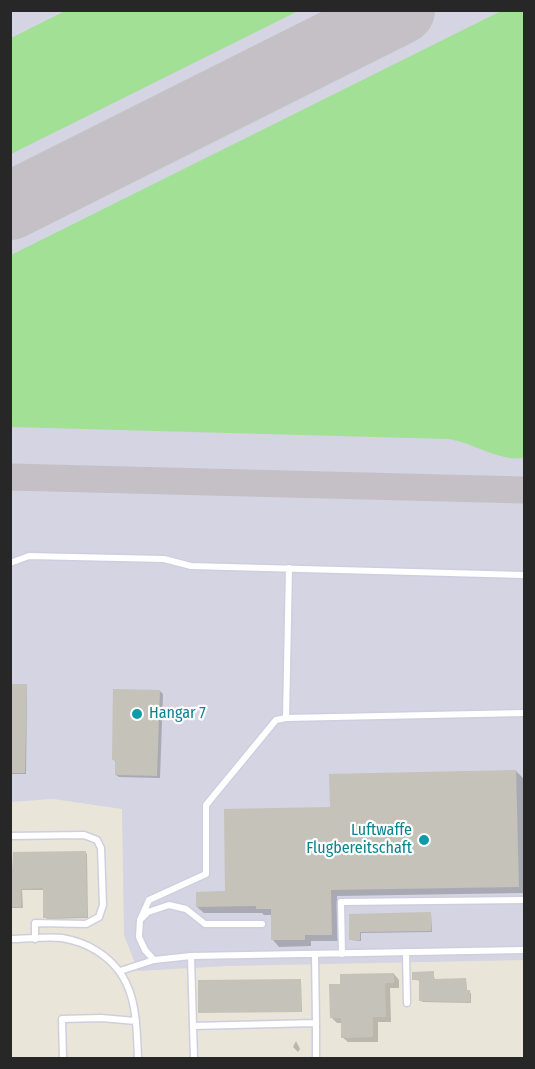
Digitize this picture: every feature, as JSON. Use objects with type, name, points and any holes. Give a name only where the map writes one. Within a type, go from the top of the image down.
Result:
[{"type":"lane","points":[[10,563],[29,556],[164,559],[191,566],[525,575]]},
{"type":"lane","points":[[286,718],[289,568]]},
{"type":"lane","points":[[154,960],[139,937],[141,920],[149,900],[206,874],[206,805],[276,720],[525,713]]},
{"type":"lane","points":[[10,836],[84,835],[97,840],[101,848],[103,905],[99,917],[86,924],[34,923],[35,939]]},
{"type":"lane","points":[[342,954],[341,902],[525,900]]},
{"type":"lane","points":[[141,920],[148,912],[169,905],[186,909],[205,924],[262,924]]},
{"type":"lane","points":[[10,939],[62,938],[77,942],[104,956],[120,971],[128,987],[136,1021],[138,1059]]},
{"type":"lane","points":[[120,971],[154,960],[191,956],[525,950]]},
{"type":"lane","points":[[405,952],[407,1003]]},
{"type":"lane","points":[[315,955],[316,1059]]},
{"type":"lane","points":[[191,956],[194,1059]]},
{"type":"lane","points":[[63,1059],[62,1019],[101,1018],[136,1021]]},
{"type":"lane","points":[[193,1026],[316,1023]]},
{"type":"shaded area","points":[[11,11],[524,11],[524,960],[227,966],[138,971],[124,935],[122,809],[53,799],[11,802]]},
{"type":"green space","points":[[65,11],[298,11],[11,154],[11,38]]},
{"type":"green space","points":[[501,11],[524,11],[524,458],[507,458],[448,439],[11,427],[11,255]]},
{"type":"building","points":[[10,684],[27,684],[25,773],[10,773]]},
{"type":"building","name":"Hangar 7","points":[[113,689],[160,690],[157,776],[115,775],[115,760],[112,760]]},
{"type":"building","name":"Luftwaffe Flugbereitschaft","points":[[516,770],[519,887],[331,890],[332,935],[305,935],[305,940],[271,940],[271,909],[256,909],[256,906],[196,907],[196,892],[225,891],[224,809],[330,807],[329,774]]},
{"type":"building","points":[[86,851],[87,917],[43,918],[43,888],[21,889],[21,907],[10,907],[13,852]]},
{"type":"building","points":[[431,912],[431,931],[360,932],[360,940],[349,940],[349,914]]},
{"type":"building","points":[[434,971],[434,979],[466,978],[467,990],[470,990],[470,1002],[419,1001],[419,980],[412,980],[412,972]]},
{"type":"building","points":[[394,973],[394,983],[385,983],[386,1017],[373,1017],[373,1037],[341,1038],[341,1018],[330,1018],[329,984],[340,984],[340,974]]},
{"type":"building","points":[[301,979],[301,1012],[198,1013],[198,980]]},
{"type":"taxiway","points":[[327,47],[352,27],[361,10]]},
{"type":"taxiway","points":[[10,477],[524,490]]},
{"type":"runway","points":[[10,206],[401,10]]},
{"type":"place","name":"Hangar 7","points":[[137,714]]},
{"type":"place","name":"Luftwaffe Flugbereitschaft","points":[[424,840]]}]
